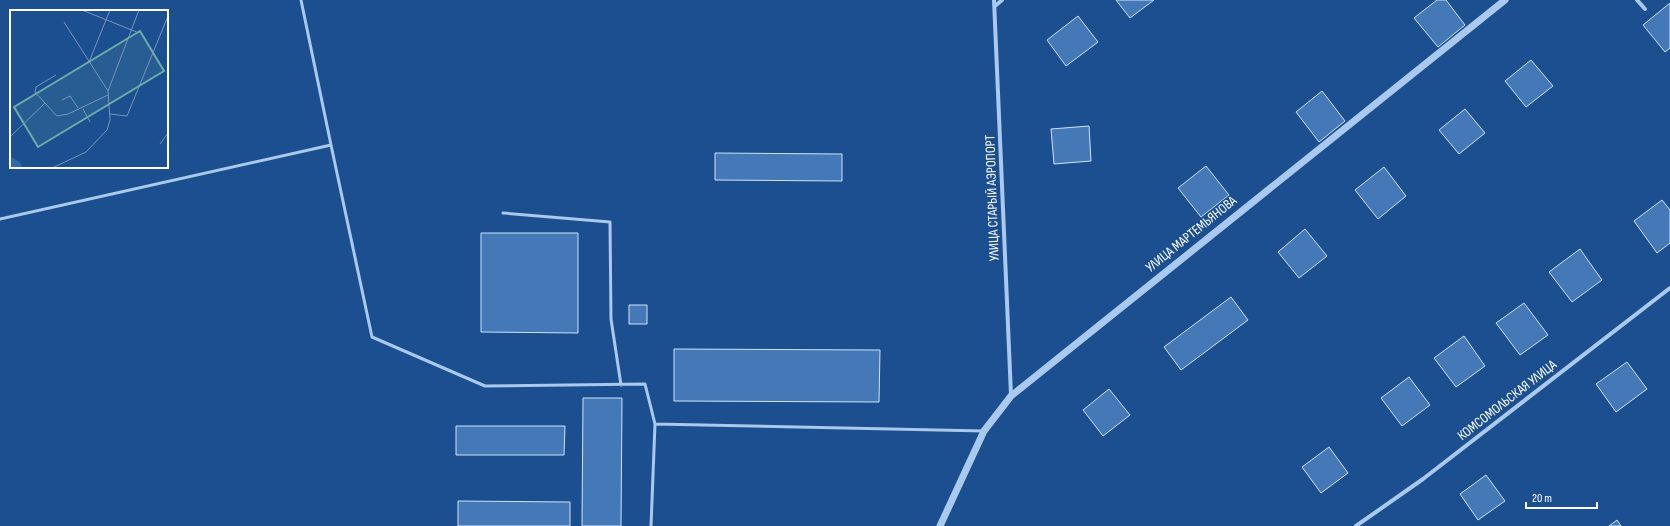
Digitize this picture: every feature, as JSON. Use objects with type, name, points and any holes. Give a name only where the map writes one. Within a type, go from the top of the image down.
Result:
[{"type":"street","name":"УЛИЦА СТАРЫЙ АЭРОПОРТ","points":[[994,0],[1011,396]]},
{"type":"street","points":[[994,6],[1002,0]]},
{"type":"street","name":"УЛИЦА МАРТЕМЬЯНОВА","points":[[940,526],[984,431],[1011,396],[1505,0]]},
{"type":"street","points":[[1637,0],[1645,9]]},
{"type":"street","name":"КОМСОМОЛЬСКАЯ УЛИЦА","points":[[1356,526],[1423,479],[1670,288]]},
{"type":"lane","points":[[301,0],[372,337],[485,386],[645,384],[656,424],[651,526]]},
{"type":"lane","points":[[0,220],[331,145]]},
{"type":"lane","points":[[503,213],[610,222],[611,319],[621,384]]},
{"type":"lane","points":[[656,424],[984,431]]},
{"type":"building","points":[[1116,0],[1154,0],[1130,18]]},
{"type":"building","points":[[1437,0],[1446,0],[1465,25],[1438,47],[1414,18]]},
{"type":"building","points":[[1670,3],[1670,48],[1665,52],[1643,25]]},
{"type":"building","points":[[1078,16],[1098,42],[1066,66],[1047,40]]},
{"type":"building","points":[[1531,60],[1553,86],[1526,107],[1505,81]]},
{"type":"building","points":[[1322,91],[1345,121],[1319,142],[1296,112]]},
{"type":"building","points":[[1465,109],[1485,133],[1459,154],[1439,130]]},
{"type":"building","points":[[1089,126],[1091,161],[1054,164],[1051,129]]},
{"type":"building","points":[[715,153],[842,154],[842,181],[715,180]]},
{"type":"building","points":[[1206,166],[1229,195],[1201,217],[1178,188]]},
{"type":"building","points":[[1384,167],[1406,196],[1378,219],[1355,190]]},
{"type":"building","points":[[1662,200],[1670,210],[1670,243],[1657,253],[1634,221]]},
{"type":"building","points":[[1305,229],[1327,256],[1299,278],[1278,252]]},
{"type":"building","points":[[481,233],[578,233],[578,333],[481,332]]},
{"type":"building","points":[[1580,249],[1602,280],[1572,302],[1549,272]]},
{"type":"building","points":[[1231,297],[1248,320],[1181,370],[1164,347]]},
{"type":"building","points":[[1524,303],[1548,335],[1520,355],[1496,323]]},
{"type":"building","points":[[629,305],[647,305],[647,324],[629,324]]},
{"type":"building","points":[[1464,336],[1485,366],[1456,387],[1434,358]]},
{"type":"building","points":[[674,349],[880,350],[879,402],[674,401]]},
{"type":"building","points":[[1627,362],[1647,389],[1616,412],[1596,384]]},
{"type":"building","points":[[1409,377],[1430,405],[1402,426],[1381,398]]},
{"type":"building","points":[[1109,389],[1130,415],[1103,436],[1083,410]]},
{"type":"building","points":[[583,398],[622,398],[621,526],[582,526]]},
{"type":"building","points":[[456,426],[565,426],[564,455],[456,455]]},
{"type":"building","points":[[1329,447],[1348,473],[1321,493],[1302,467]]},
{"type":"building","points":[[1486,475],[1505,501],[1478,520],[1460,494]]},
{"type":"building","points":[[458,501],[570,502],[570,526],[458,526]]},
{"type":"building","points":[[1617,520],[1621,526],[1609,526]]}]
